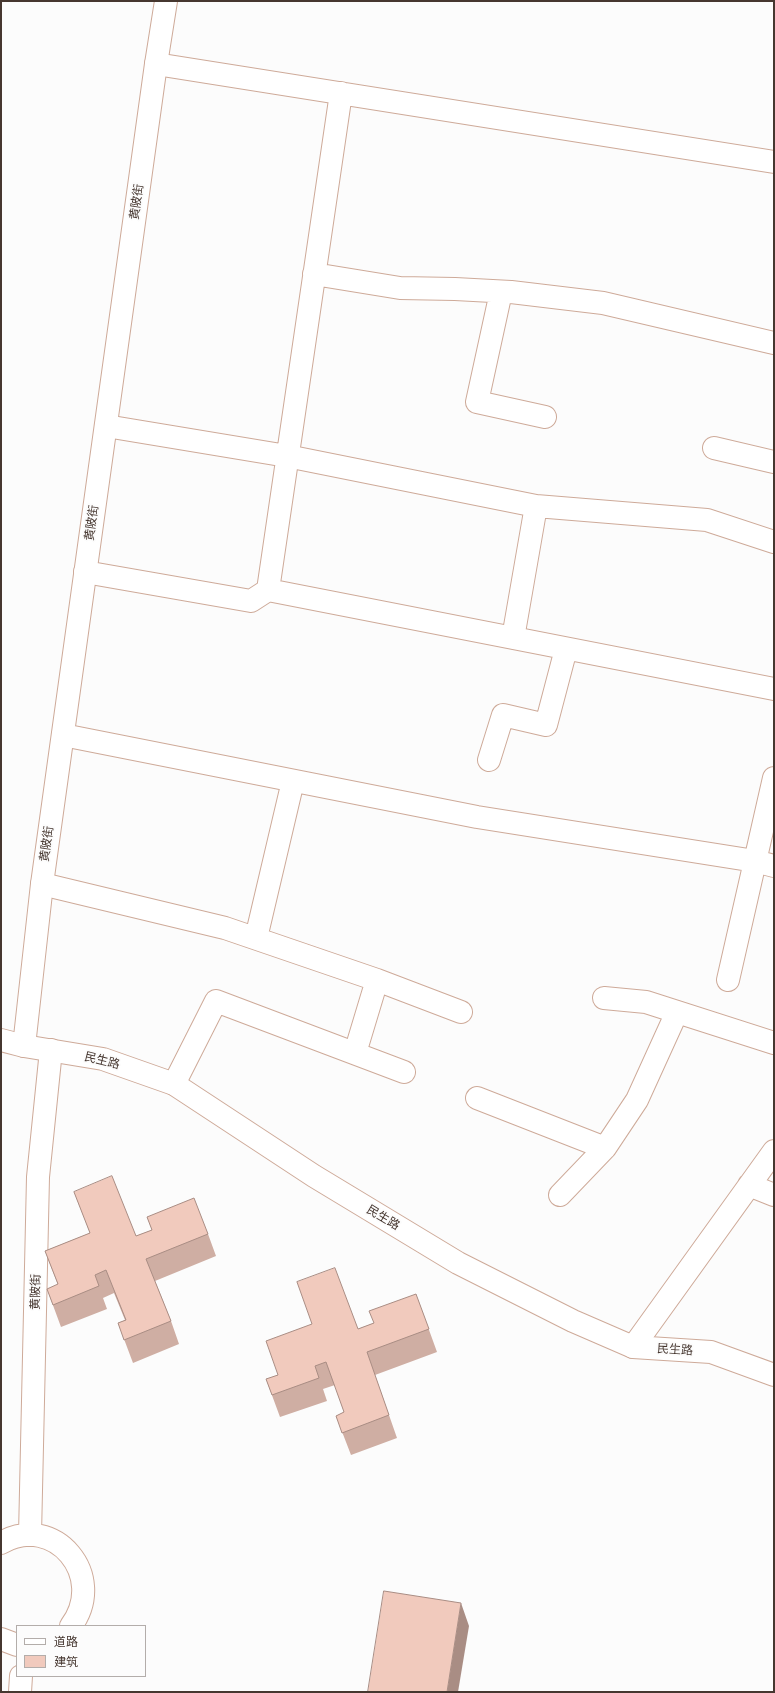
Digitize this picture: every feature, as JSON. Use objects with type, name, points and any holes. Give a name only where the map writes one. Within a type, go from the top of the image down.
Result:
[{"type":"street","name":"黄陂街","points":[[24,1046],[42,884],[166,1]]},
{"type":"street","points":[[156,64],[774,162]]},
{"type":"street","points":[[268,590],[340,94]]},
{"type":"street","points":[[314,274],[400,288],[501,292],[603,303],[774,343]]},
{"type":"street","points":[[501,292],[477,402],[545,417]]},
{"type":"street","points":[[106,426],[287,456],[536,506],[707,520],[774,542]]},
{"type":"street","points":[[714,448],[774,462]]},
{"type":"street","points":[[513,638],[536,506]]},
{"type":"street","points":[[85,572],[251,601],[268,590],[774,689]]},
{"type":"street","points":[[489,760],[503,715],[546,725],[566,649]]},
{"type":"street","points":[[63,736],[477,817],[765,863]]},
{"type":"street","points":[[728,980],[765,863],[774,778]]},
{"type":"street","points":[[256,938],[293,780]]},
{"type":"street","points":[[42,884],[226,928],[377,980],[461,1012]]},
{"type":"street","points":[[355,1053],[377,980]]},
{"type":"street","points":[[604,998],[646,1002],[774,1043]]},
{"type":"street","points":[[174,1084],[216,1001],[404,1072]]},
{"type":"street","points":[[560,1195],[605,1148],[637,1100],[677,1012]]},
{"type":"street","name":"民生路","points":[[1,1040],[24,1046],[103,1059],[174,1084],[314,1176],[458,1263],[573,1321],[633,1347],[711,1352],[774,1375]]},
{"type":"street","name":"黄陂街","points":[[30,1535],[38,1177],[51,1050]]},
{"type":"street","points":[[477,1098],[605,1148]]},
{"type":"street","points":[[633,1347],[774,1151]]},
{"type":"street","points":[[749,1185],[774,1195]]},
{"type":"street","points":[[1,1543],[17,1536],[30,1535],[43,1537],[55,1542],[74,1558],[84,1582],[84,1594],[82,1607],[72,1625]]},
{"type":"street","points":[[1,1639],[16,1645]]},
{"type":"street","points":[[20,1692],[21,1677]]},
{"type":"building","points":[[112,1176],[136,1236],[152,1230],[147,1217],[194,1198],[208,1234],[146,1259],[171,1321],[124,1340],[118,1323],[126,1320],[106,1270],[95,1275],[99,1286],[53,1305],[47,1289],[58,1284],[45,1251],[90,1233],[74,1192]]},
{"type":"building","points":[[335,1268],[358,1329],[374,1323],[369,1311],[416,1294],[429,1329],[367,1352],[389,1415],[342,1433],[336,1416],[344,1412],[326,1362],[315,1366],[319,1378],[272,1395],[266,1379],[278,1375],[266,1341],[312,1324],[297,1282]]},
{"type":"building","points":[[384,1591],[461,1603],[447,1692],[368,1692]]}]
